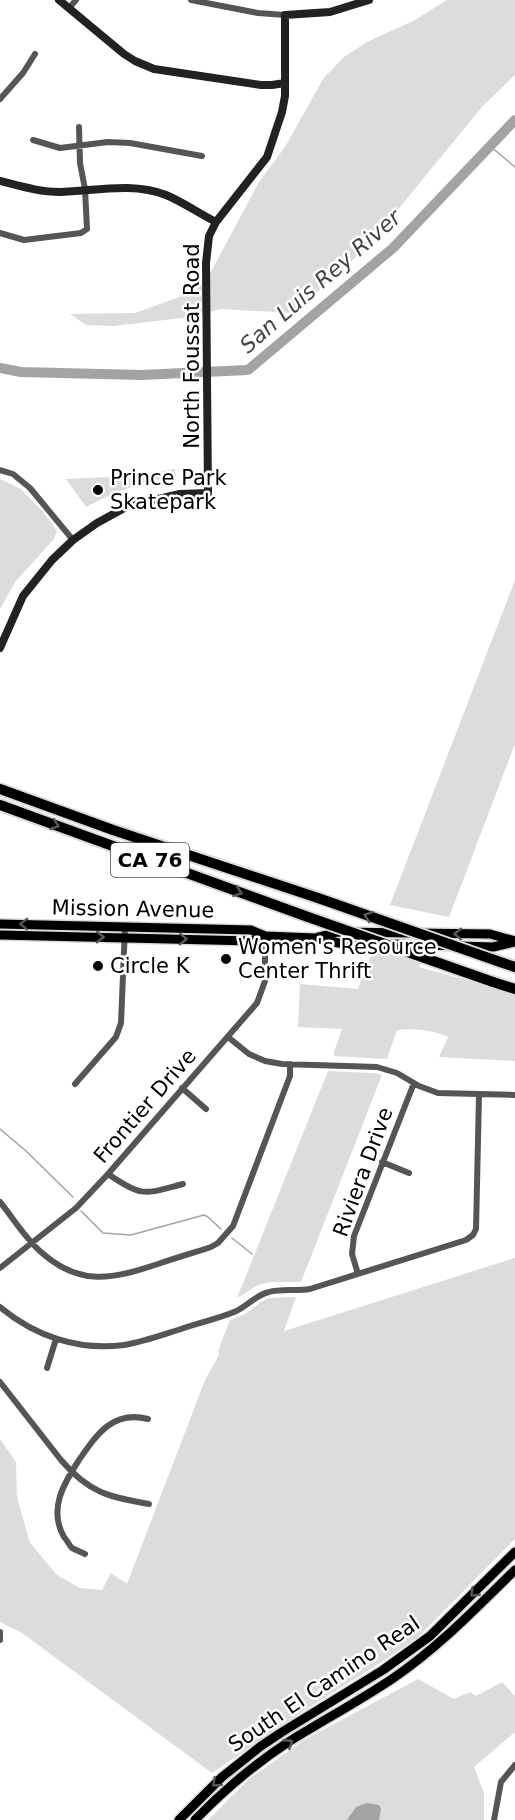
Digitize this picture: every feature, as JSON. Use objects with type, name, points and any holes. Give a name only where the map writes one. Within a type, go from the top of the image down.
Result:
[{"type":"highway","name":"CA 76","points":[[0,789],[113,830],[515,967]]},
{"type":"highway","name":"CA 76","points":[[0,805],[308,917],[515,989]]},
{"type":"main road","points":[[59,0],[124,54],[154,69],[261,85],[272,86],[285,83]]},
{"type":"main road","points":[[285,15],[330,12],[369,0]]},
{"type":"main road","name":"North Foussat Road","points":[[0,648],[23,596],[52,560],[73,540],[97,523],[128,506],[180,494],[208,493],[206,263],[209,236],[216,222],[267,157],[282,112],[285,83],[285,15]]},
{"type":"main road","points":[[0,181],[29,189],[58,192],[127,188],[166,195],[216,222]]},
{"type":"main road","name":"Mission Avenue","points":[[0,924],[251,930],[265,936],[315,938],[338,932],[490,934],[515,942]]},
{"type":"main road","name":"Mission Avenue","points":[[0,935],[252,941],[265,936]]},
{"type":"main road","name":"South El Camino Real","points":[[179,1820],[222,1777],[261,1746],[383,1670],[430,1636],[515,1552]]},
{"type":"main road","name":"South El Camino Real","points":[[195,1820],[240,1778],[268,1756],[392,1680],[439,1644],[515,1570]]},
{"type":"street","points":[[69,8],[76,0]]},
{"type":"street","points":[[191,0],[229,4],[258,13],[285,15]]},
{"type":"street","points":[[0,99],[23,73],[34,54]]},
{"type":"street","points":[[0,233],[24,240],[81,233],[87,229],[85,189],[80,163],[79,127]]},
{"type":"street","points":[[33,140],[60,148],[80,144],[130,143],[201,156]]},
{"type":"street","points":[[0,470],[13,474],[30,488],[73,540]]},
{"type":"street","points":[[75,1084],[116,1037],[121,1023],[124,927]]},
{"type":"street","name":"Frontier Drive","points":[[0,1268],[76,1208],[256,1003],[265,981],[265,936]]},
{"type":"street","points":[[228,1037],[249,1054],[265,1061],[377,1067],[397,1073],[438,1093],[515,1095]]},
{"type":"street","points":[[0,1202],[39,1251],[57,1265],[75,1273],[93,1277],[129,1273],[211,1247],[234,1226],[290,1076],[290,1064]]},
{"type":"street","name":"Riviera Drive","points":[[358,1274],[352,1254],[354,1236],[414,1083]]},
{"type":"street","points":[[183,1088],[206,1109]]},
{"type":"street","points":[[0,1307],[36,1332],[56,1339],[95,1346],[123,1345],[233,1313],[264,1293],[310,1289],[466,1240],[473,1235],[476,1229],[479,1095]]},
{"type":"street","points":[[382,1162],[409,1173]]},
{"type":"street","points":[[108,1173],[128,1188],[148,1193],[183,1184]]},
{"type":"street","points":[[47,1368],[56,1339]]},
{"type":"street","points":[[0,1382],[71,1472],[97,1491],[115,1498],[149,1504]]},
{"type":"street","points":[[85,1554],[70,1546],[61,1530],[58,1519],[58,1499],[65,1482],[92,1442],[106,1426],[127,1418],[148,1419]]},
{"type":"street","points":[[0,1633],[0,1640]]},
{"type":"street","points":[[494,1820],[501,1782],[515,1765]]},
{"type":"shaded area","points":[[447,0],[515,0],[515,75],[482,107],[368,246],[294,313],[221,309],[190,317],[114,326],[86,325],[70,314],[135,313],[193,292],[212,270],[259,182],[285,147],[323,79],[344,57],[367,42],[415,20]]},
{"type":"shaded area","name":"Prince Park Skatepark","points":[[175,469],[176,476],[130,488],[86,507],[66,479],[131,476]]},
{"type":"shaded area","points":[[0,479],[21,489],[44,513],[57,531],[54,539],[15,582],[0,609]]},
{"type":"shaded area","points":[[515,580],[515,744],[449,917],[390,905]]},
{"type":"shaded area","points":[[372,952],[424,953],[419,967],[515,994],[515,1061],[439,1057],[448,1037],[430,1031],[410,1029],[397,1030],[387,1059],[334,1056],[342,1029],[298,1027],[300,984],[358,989]]},
{"type":"shaded area","points":[[328,1071],[382,1075],[301,1282],[270,1282],[258,1285],[237,1298]]},
{"type":"shaded area","points":[[515,1258],[515,1539],[417,1638],[212,1773],[22,1633],[0,1622],[0,1439],[16,1462],[17,1497],[30,1543],[57,1575],[80,1588],[102,1590],[111,1573],[127,1584],[205,1380],[219,1355],[218,1351],[230,1320],[245,1314],[269,1298],[296,1297],[284,1331]]},
{"type":"shaded area","points":[[418,1679],[454,1699],[470,1692],[476,1696],[502,1682],[515,1696],[515,1732],[474,1767],[484,1793],[484,1820],[208,1820],[249,1779],[304,1740]]},
{"type":"shaded area","points":[[367,1803],[379,1805],[381,1809],[379,1820],[347,1820],[356,1807]]},
{"type":"waterway","name":"San Luis Rey River","points":[[0,368],[21,372],[141,375],[248,370],[393,248],[515,120]]},
{"type":"waterway","points":[[490,146],[515,167]]},
{"type":"waterway","points":[[0,1129],[73,1197]]},
{"type":"waterway","points":[[81,1211],[103,1233],[131,1235],[204,1215],[221,1229]]},
{"type":"waterway","points":[[232,1238],[252,1254]]},
{"type":"place","name":"Prince Park Skatepark","points":[[98,490]]},
{"type":"place","name":"Women's Resource Center Thrift","points":[[226,959]]},
{"type":"place","name":"Circle K","points":[[98,966]]}]
